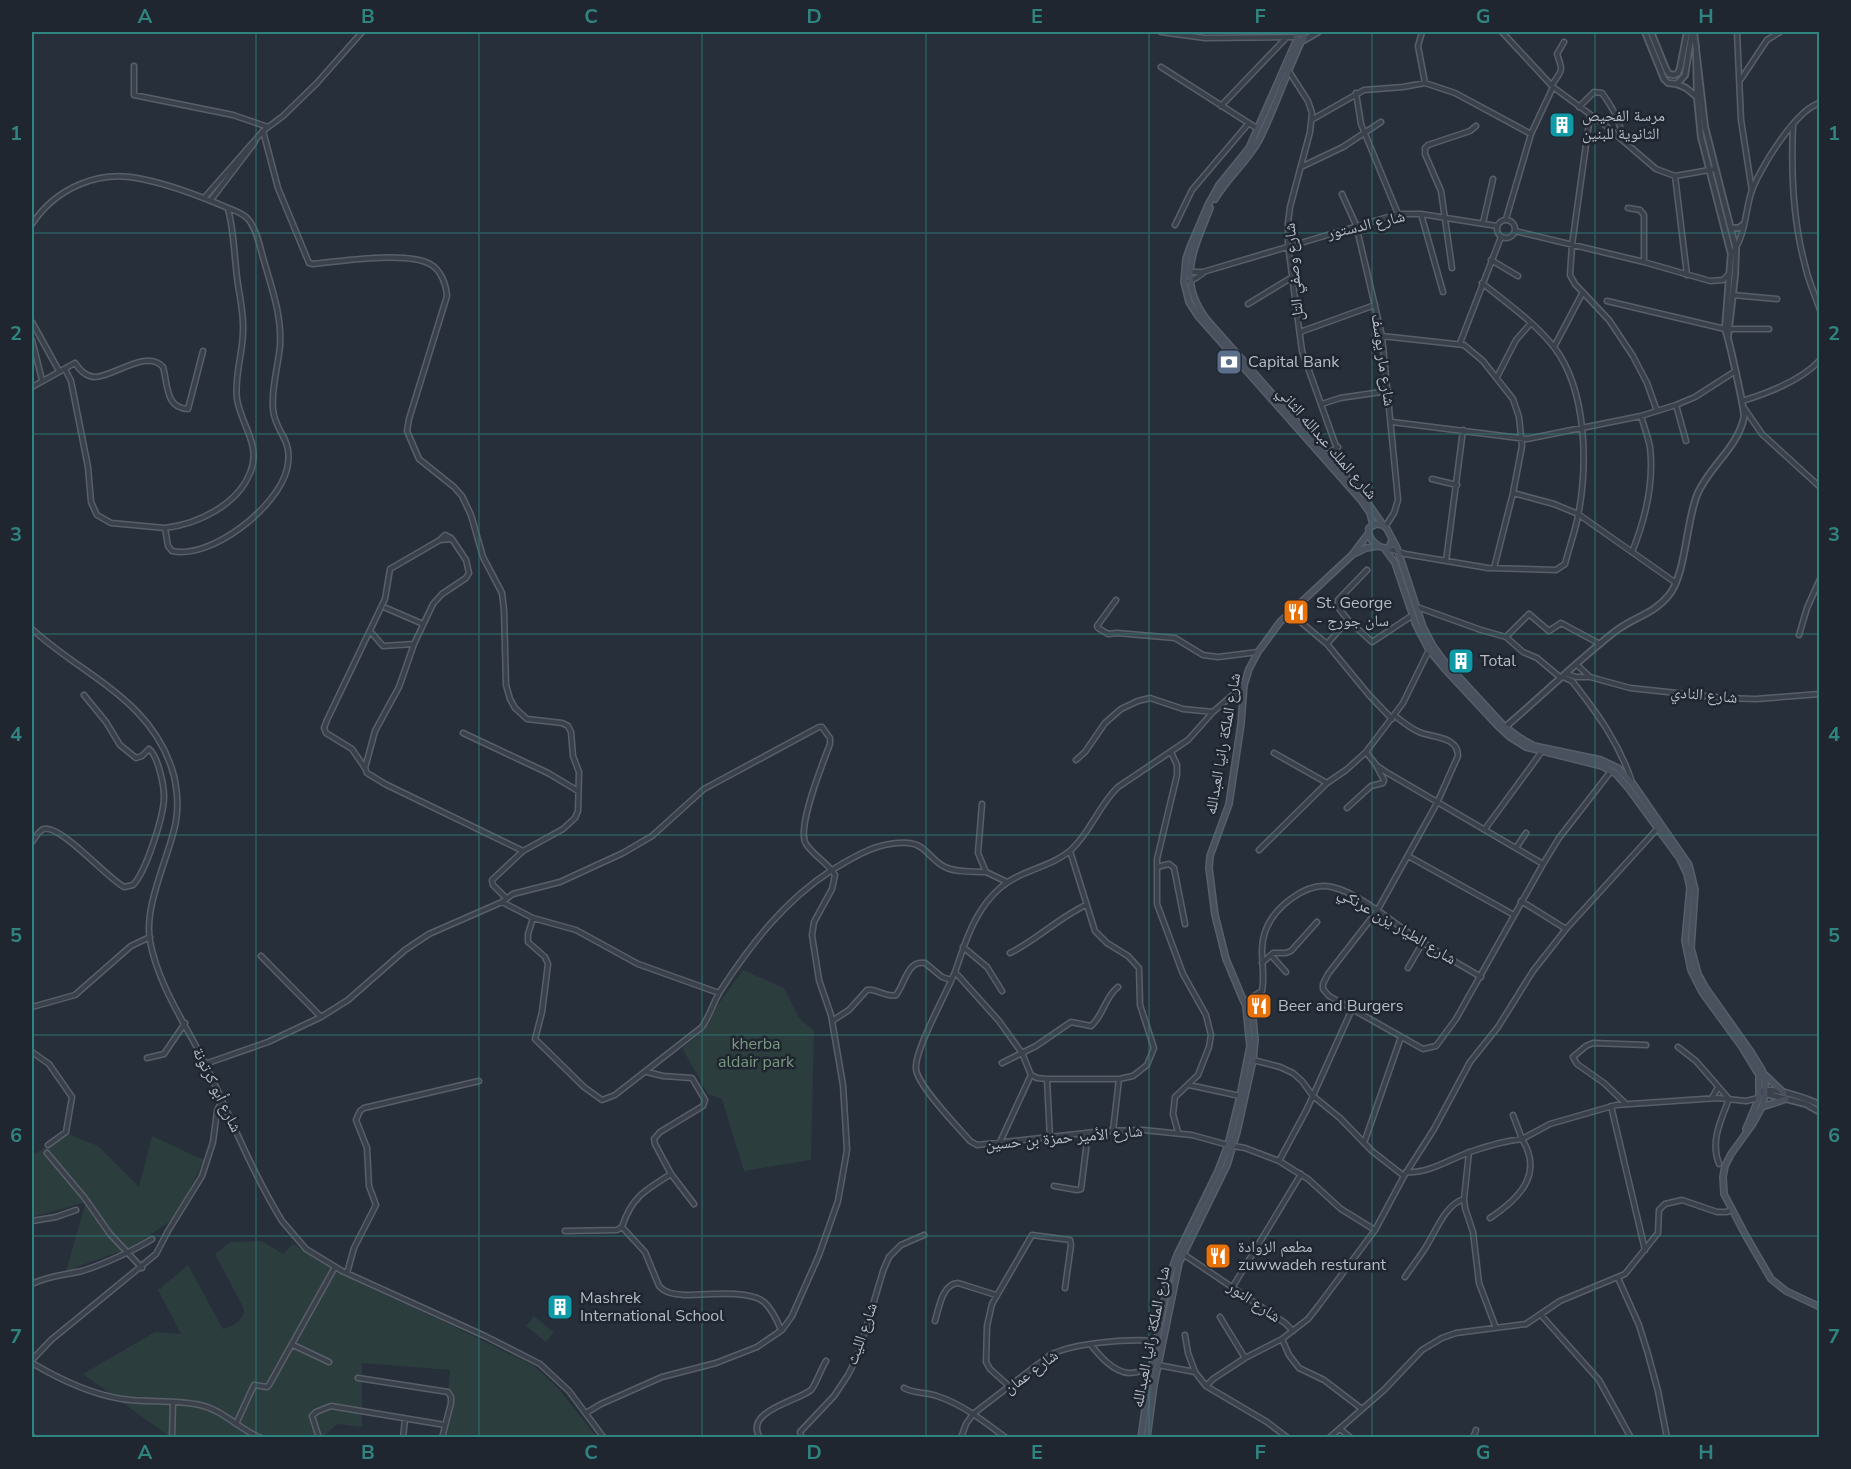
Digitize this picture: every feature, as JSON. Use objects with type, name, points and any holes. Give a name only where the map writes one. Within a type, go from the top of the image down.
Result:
[{"type":"main road","name":"شارع الملك عبدالله الثاني","points":[[1187,272],[1211,206],[1223,186],[1247,158],[1258,140],[1301,35]]},
{"type":"main road","name":"شارع الملك عبدالله الثاني","points":[[1301,35],[1249,148],[1219,185],[1190,247],[1187,272],[1189,302],[1198,316],[1361,500],[1370,513],[1373,525]]},
{"type":"main road","name":"شارع الملك عبدالله الثاني","points":[[1187,282],[1194,300],[1207,320],[1347,477],[1384,526]]},
{"type":"main road","points":[[1504,728],[1433,646],[1416,607],[1398,552],[1384,526],[1373,525],[1369,528],[1368,534],[1395,563],[1413,615],[1429,650],[1444,668],[1504,728],[1528,743],[1543,750],[1601,760],[1633,783],[1689,865],[1695,890],[1691,948],[1698,974],[1764,1074],[1785,1096],[1762,1107]]},
{"type":"main road","name":"شارع الملكة رانيا العبدالله","points":[[1147,1437],[1151,1398],[1169,1304],[1183,1254],[1216,1191],[1253,1060],[1254,1031],[1250,1011],[1226,958],[1215,915],[1209,868],[1210,856],[1229,804],[1241,724],[1244,685],[1258,652],[1280,622],[1352,555],[1368,534]]},
{"type":"main road","points":[[1383,548],[1392,546],[1392,540]]},
{"type":"main road","name":"شارع الملكة رانيا العبدالله","points":[[1352,555],[1366,548],[1383,548]]},
{"type":"main road","points":[[1614,769],[1684,866],[1689,882],[1685,941],[1691,970],[1702,993],[1756,1068],[1762,1092],[1743,1136]]},
{"type":"main road","name":"شارع الملكة رانيا العبدالله","points":[[1141,1437],[1148,1388],[1173,1264],[1230,1146],[1250,1046],[1245,1003]]},
{"type":"main road","points":[[1764,1074],[1762,1107],[1731,1154],[1722,1178],[1724,1194],[1773,1281],[1786,1291],[1820,1307]]},
{"type":"street","points":[[205,197],[264,131],[317,83],[362,32]]},
{"type":"street","points":[[1161,32],[1205,38],[1286,38],[1318,32]]},
{"type":"street","points":[[1205,38],[1209,32]]},
{"type":"street","points":[[1422,32],[1418,46],[1425,83]]},
{"type":"street","points":[[1502,32],[1553,86],[1656,169],[1675,176],[1712,170]]},
{"type":"street","points":[[1645,32],[1664,79],[1668,83],[1686,88],[1696,97]]},
{"type":"street","points":[[1651,32],[1666,69],[1669,74],[1674,75],[1678,74],[1680,68],[1687,32]]},
{"type":"street","points":[[1677,84],[1685,75],[1693,32]]},
{"type":"street","points":[[1693,32],[1712,170],[1731,254],[1728,336],[1742,401],[1744,408],[1762,434],[1820,487]]},
{"type":"street","points":[[1737,32],[1741,79],[1741,120],[1752,191]]},
{"type":"street","points":[[1741,79],[1767,40],[1780,32]]},
{"type":"street","points":[[1221,106],[1286,38]]},
{"type":"street","points":[[1506,219],[1513,223],[1515,231],[1510,238],[1501,237],[1497,232],[1497,226],[1506,219],[1532,134],[1562,69],[1557,54],[1564,42]]},
{"type":"street","points":[[1696,46],[1696,97],[1701,137],[1736,249],[1737,261],[1728,329]]},
{"type":"street","points":[[134,66],[133,92],[136,96],[233,115],[268,127]]},
{"type":"street","points":[[1161,67],[1258,129]]},
{"type":"street","points":[[1288,69],[1312,109],[1312,120]]},
{"type":"street","points":[[1312,120],[1364,90],[1425,83],[1455,93],[1532,134]]},
{"type":"street","points":[[1579,107],[1594,92],[1602,93],[1613,108],[1621,126],[1623,141]]},
{"type":"street","points":[[1356,93],[1365,133],[1398,214]]},
{"type":"street","points":[[1731,254],[1736,249],[1752,191],[1773,152],[1810,106],[1820,103]]},
{"type":"street","points":[[1590,116],[1572,245],[1571,278],[1609,320],[1633,356],[1647,383],[1657,411]]},
{"type":"street","name":"شارع وصفي التل","points":[[1312,120],[1290,207],[1288,245],[1306,365],[1338,447],[1347,477]]},
{"type":"street","points":[[1300,167],[1343,147],[1380,122]]},
{"type":"street","points":[[1175,225],[1192,190],[1248,124]]},
{"type":"street","points":[[1793,125],[1792,163],[1799,232],[1805,266],[1820,310]]},
{"type":"street","points":[[1452,268],[1441,191],[1425,154],[1425,148],[1470,131],[1476,126]]},
{"type":"street","points":[[264,131],[282,199],[309,263],[372,258],[411,259],[431,265],[444,282],[447,296],[408,419],[407,431],[419,459],[462,496],[471,515],[483,558],[502,593],[506,685],[510,699],[515,708],[528,719],[562,723],[568,726],[571,732],[573,756],[579,771],[579,807],[575,818],[552,836],[523,851],[492,880],[493,885],[504,900],[533,918],[576,930],[638,964],[719,993]]},
{"type":"street","points":[[211,200],[253,147],[255,141]]},
{"type":"street","points":[[32,224],[48,203],[57,196],[77,186],[107,176],[138,178],[205,197],[243,215],[252,225],[277,309],[280,345],[273,408],[277,424],[289,449],[286,472],[276,492],[246,525],[207,546],[183,552],[172,551],[168,546],[165,528]]},
{"type":"street","points":[[1675,176],[1688,275]]},
{"type":"street","points":[[1483,223],[1493,179]]},
{"type":"street","name":"شارع مار يوسف","points":[[1342,194],[1356,225],[1382,336],[1398,500],[1394,513],[1384,526]]},
{"type":"street","points":[[64,369],[71,381],[88,467],[91,502],[97,515],[111,524],[165,528],[190,522],[233,498],[246,480],[254,456],[252,439],[237,395],[243,322],[228,208]]},
{"type":"street","points":[[1628,208],[1640,210],[1644,215],[1644,262]]},
{"type":"street","name":"شارع الدستور","points":[[1187,282],[1203,272],[1398,214],[1421,214],[1497,226]]},
{"type":"street","points":[[1421,214],[1443,292]]},
{"type":"street","points":[[1731,228],[1743,225]]},
{"type":"street","points":[[1515,231],[1644,262],[1714,282],[1723,280],[1730,272]]},
{"type":"street","points":[[1460,343],[1501,237]]},
{"type":"street","points":[[1491,260],[1518,276]]},
{"type":"street","name":"شارع الدستور","points":[[1187,272],[1203,272]]},
{"type":"street","points":[[1248,304],[1294,276]]},
{"type":"street","points":[[1383,548],[1494,568],[1556,570],[1564,566],[1578,514],[1583,466],[1583,428],[1574,388],[1568,371],[1554,348],[1531,323],[1482,284]]},
{"type":"street","points":[[1554,348],[1583,292]]},
{"type":"street","points":[[1733,295],[1777,298]]},
{"type":"street","points":[[1607,301],[1728,329],[1769,329]]},
{"type":"street","points":[[1300,332],[1375,305]]},
{"type":"street","points":[[32,322],[59,371]]},
{"type":"street","points":[[1497,378],[1516,340],[1531,323]]},
{"type":"street","points":[[1382,336],[1460,343],[1472,351],[1510,392],[1517,408],[1522,438],[1513,493],[1494,568]]},
{"type":"street","points":[[32,340],[42,380]]},
{"type":"street","points":[[32,387],[75,363],[83,373],[96,377],[142,362],[158,363],[163,367],[171,401],[177,407],[188,409],[203,351]]},
{"type":"street","points":[[1742,401],[1785,383],[1802,374],[1820,360]]},
{"type":"street","points":[[1392,422],[1522,438],[1641,416],[1695,397],[1734,372]]},
{"type":"street","points":[[1322,404],[1340,398],[1388,390]]},
{"type":"street","points":[[1676,405],[1686,441]]},
{"type":"street","points":[[1504,728],[1619,629],[1658,608],[1677,583],[1688,527],[1698,493],[1736,438],[1742,423],[1744,408]]},
{"type":"street","points":[[1632,552],[1647,503],[1651,465],[1650,445],[1641,416]]},
{"type":"street","points":[[1446,561],[1463,430]]},
{"type":"street","points":[[1327,454],[1338,447]]},
{"type":"street","points":[[1432,479],[1457,485]]},
{"type":"street","points":[[1513,493],[1554,504],[1578,514],[1677,583]]},
{"type":"street","points":[[365,768],[375,731],[399,687],[423,624],[436,600],[466,578],[469,573],[466,560],[452,539],[440,540],[390,569],[385,599],[324,730],[332,739],[354,752],[368,773],[386,784],[523,851]]},
{"type":"street","points":[[1367,570],[1338,600],[1338,608],[1348,620],[1372,642],[1413,615]]},
{"type":"street","points":[[1799,635],[1820,579]]},
{"type":"street","points":[[1116,600],[1097,626],[1105,633],[1172,638],[1203,655],[1218,657],[1258,652]]},
{"type":"street","points":[[1416,607],[1506,637],[1523,652],[1570,679],[1615,741],[1633,783]]},
{"type":"street","points":[[386,608],[423,624]]},
{"type":"street","points":[[1290,613],[1327,644],[1369,695],[1393,717],[1419,732],[1447,740],[1458,749],[1456,762],[1437,803],[1377,911],[1337,962],[1323,984],[1325,993],[1423,1049],[1436,1046],[1456,1020],[1521,901],[1559,838],[1614,769],[1622,766],[1625,761]]},
{"type":"street","points":[[1506,637],[1531,615],[1549,631],[1561,623],[1601,645]]},
{"type":"street","points":[[1327,644],[1348,620]]},
{"type":"street","name":"شارع أبو كرتونة","points":[[32,629],[117,693],[143,716],[159,739],[169,760],[175,782],[177,811],[175,829],[152,907],[150,937],[162,977],[282,1221],[306,1249],[347,1274],[535,1361],[556,1377],[604,1437]]},
{"type":"street","points":[[370,630],[383,646],[414,644]]},
{"type":"street","points":[[1259,850],[1327,783],[1346,770],[1365,752],[1413,687],[1429,650]]},
{"type":"street","name":"شارع النادي","points":[[1577,665],[1590,677]]},
{"type":"street","name":"شارع النادي","points":[[1564,676],[1590,677],[1630,688],[1724,698],[1756,699],[1820,694]]},
{"type":"street","name":"شارع الأمير حمزة بن حسين","points":[[1244,685],[1213,712],[1188,740],[1135,775],[1110,795],[1093,823],[1070,851],[1047,865],[1007,882],[998,889],[979,914],[963,948],[955,972],[917,1057],[916,1071],[923,1084],[970,1141],[983,1145],[1113,1131],[1178,1132],[1256,1151],[1279,1161],[1301,1174],[1341,1209],[1374,1230]]},
{"type":"street","points":[[32,842],[44,829],[55,830],[69,839],[102,872],[123,887],[134,885],[146,866],[164,798],[156,758],[149,749],[136,758],[124,749],[84,695]]},
{"type":"street","points":[[1076,760],[1085,752],[1105,723],[1121,709],[1138,701],[1150,698],[1183,709],[1213,712]]},
{"type":"street","points":[[205,1064],[268,1042],[321,1017],[348,1000],[373,976],[422,939],[513,894],[545,887],[574,877],[623,853],[652,836],[705,789],[820,727],[830,742],[808,809],[804,839],[810,849],[835,875],[834,884],[812,930],[819,980],[832,1021],[846,1116],[847,1150],[838,1202],[819,1255],[792,1316],[782,1330],[743,1354],[662,1377],[600,1404],[586,1413]]},
{"type":"street","points":[[463,733],[548,773],[579,792]]},
{"type":"street","points":[[1485,830],[1543,750]]},
{"type":"street","points":[[1171,752],[1177,765],[1177,775],[1159,849],[1156,894],[1163,923],[1183,974],[1211,1028],[1211,1041],[1202,1066],[1189,1085],[1178,1093],[1174,1102],[1173,1114],[1178,1132]]},
{"type":"street","points":[[1347,808],[1371,786],[1383,783],[1384,780],[1377,766],[1365,752]]},
{"type":"street","points":[[1274,753],[1327,783]]},
{"type":"street","points":[[1377,766],[1543,864]]},
{"type":"street","points":[[982,804],[978,853],[986,872]]},
{"type":"street","points":[[1206,1386],[1245,1358],[1282,1339],[1319,1305],[1374,1230],[1405,1174],[1434,1130],[1470,1062],[1498,1027],[1533,970],[1566,929],[1658,828]]},
{"type":"street","points":[[1516,848],[1526,833]]},
{"type":"street","points":[[533,918],[528,942],[545,957],[548,964],[542,1012],[535,1039],[584,1087],[602,1100],[615,1095],[702,1027],[719,993],[786,906],[811,884],[850,858],[868,850],[905,842],[921,846],[937,862],[947,868],[986,872],[1007,882]]},
{"type":"street","points":[[955,972],[991,1011],[1022,1053],[1031,1075],[1047,1079],[1119,1079],[1133,1076],[1143,1069],[1153,1053],[1153,1042],[1140,1005],[1139,968],[1128,956],[1097,934],[1070,851]]},
{"type":"street","points":[[1408,856],[1514,915]]},
{"type":"street","points":[[1157,867],[1169,864],[1174,868],[1185,924]]},
{"type":"street","name":"شارع الطيار يزن عرنكي","points":[[1245,1003],[1263,991],[1262,943],[1268,925],[1287,902],[1322,886],[1347,892],[1423,942],[1481,976]]},
{"type":"street","points":[[1521,901],[1566,929]]},
{"type":"street","points":[[1010,953],[1029,943],[1066,915],[1086,905]]},
{"type":"street","points":[[1262,964],[1275,952],[1291,951],[1317,922]]},
{"type":"street","points":[[32,1007],[75,994],[131,946],[150,937]]},
{"type":"street","points":[[1408,968],[1423,942]]},
{"type":"street","points":[[963,948],[987,968],[1002,991]]},
{"type":"street","points":[[1271,955],[1286,972]]},
{"type":"street","points":[[261,956],[321,1017]]},
{"type":"street","points":[[832,1021],[849,1010],[867,990],[896,996],[916,963],[925,963],[939,975],[951,980]]},
{"type":"street","points":[[1002,1063],[1071,1022],[1091,1026],[1100,1018],[1108,996],[1118,987]]},
{"type":"street","points":[[1279,1161],[1352,1009]]},
{"type":"street","points":[[147,1058],[164,1054],[185,1023]]},
{"type":"street","points":[[1364,1143],[1401,1037]]},
{"type":"street","points":[[1626,1104],[1604,1083],[1577,1064],[1573,1057],[1593,1043],[1646,1045]]},
{"type":"street","points":[[1678,1047],[1696,1061],[1729,1099]]},
{"type":"street","points":[[32,1052],[52,1067],[72,1097],[66,1132],[48,1145]]},
{"type":"street","points":[[1253,1060],[1285,1069],[1302,1081],[1312,1096],[1340,1118],[1364,1143],[1405,1174],[1428,1169],[1469,1152],[1510,1140],[1522,1139],[1545,1126],[1611,1106],[1712,1098],[1746,1101],[1762,1092],[1810,1100],[1820,1105]]},
{"type":"street","points":[[646,1072],[692,1078],[705,1100],[703,1106],[656,1136],[655,1144],[671,1174],[694,1204]]},
{"type":"street","points":[[1000,1142],[1031,1075]]},
{"type":"street","points":[[1047,1079],[1050,1137]]},
{"type":"street","points":[[1113,1131],[1119,1079]]},
{"type":"street","points":[[347,1274],[354,1248],[375,1205],[369,1186],[367,1148],[357,1120],[360,1111],[364,1108],[479,1082]]},
{"type":"street","points":[[1189,1085],[1240,1096]]},
{"type":"street","points":[[1712,1098],[1718,1087]]},
{"type":"street","points":[[1785,1096],[1820,1112]]},
{"type":"street","points":[[1719,1164],[1716,1149],[1717,1127],[1729,1099]]},
{"type":"street","points":[[222,1100],[216,1113],[213,1143],[200,1181],[156,1254],[142,1268],[80,1316],[32,1362],[57,1377],[121,1399],[208,1407],[261,1437]]},
{"type":"street","points":[[1611,1106],[1645,1250]]},
{"type":"street","points":[[1490,1218],[1513,1200],[1527,1181],[1530,1172],[1530,1156],[1513,1115]]},
{"type":"street","points":[[1054,1186],[1081,1189],[1088,1133]]},
{"type":"street","points":[[1469,1152],[1465,1208],[1473,1232],[1479,1283],[1496,1328]]},
{"type":"street","points":[[47,1153],[84,1197],[110,1234],[142,1268]]},
{"type":"street","points":[[622,1227],[630,1206],[651,1186],[671,1174]]},
{"type":"street","points":[[1232,1288],[1301,1174]]},
{"type":"street","points":[[1405,1277],[1443,1218],[1457,1202],[1464,1199]]},
{"type":"street","points":[[1329,1437],[1362,1409],[1422,1350],[1437,1341],[1456,1333],[1526,1324],[1560,1301],[1618,1278],[1629,1270],[1658,1233],[1659,1210],[1665,1204],[1684,1200],[1717,1212],[1727,1212],[1732,1209]]},
{"type":"street","points":[[32,1221],[76,1210]]},
{"type":"street","points":[[622,1227],[645,1252],[663,1291],[677,1294],[742,1295],[757,1298],[770,1308],[782,1330]]},
{"type":"street","points":[[565,1231],[608,1230],[622,1227]]},
{"type":"street","points":[[1010,1387],[990,1369],[985,1354],[989,1315],[996,1295],[1030,1237],[1034,1234],[1070,1240],[1065,1288]]},
{"type":"street","name":"شارع الليث","points":[[796,1437],[834,1396],[848,1375],[858,1355],[889,1257],[901,1245],[924,1235]]},
{"type":"street","points":[[32,1284],[83,1270],[152,1239]]},
{"type":"street","name":"شارع النور","points":[[1183,1254],[1285,1323],[1293,1331]]},
{"type":"street","points":[[236,1424],[254,1385],[268,1387],[335,1267]]},
{"type":"street","points":[[1618,1278],[1639,1325],[1648,1354],[1667,1437]]},
{"type":"street","points":[[32,1280],[37,1282]]},
{"type":"street","points":[[934,1321],[946,1289],[952,1284],[958,1283],[996,1295]]},
{"type":"street","points":[[1541,1315],[1599,1380],[1631,1437]]},
{"type":"street","points":[[1220,1317],[1245,1358]]},
{"type":"street","points":[[1185,1335],[1188,1353],[1195,1372],[1206,1386],[1288,1437]]},
{"type":"street","points":[[1282,1339],[1289,1355],[1299,1368],[1324,1380],[1362,1409]]},
{"type":"street","name":"شارع عمان","points":[[961,1437],[973,1414],[1050,1354],[1060,1349],[1090,1344],[1157,1341]]},
{"type":"street","points":[[1090,1344],[1106,1362],[1121,1371],[1129,1373],[1148,1370]]},
{"type":"street","points":[[293,1345],[329,1362]]},
{"type":"street","points":[[759,1437],[756,1431],[758,1421],[769,1411],[812,1389],[826,1361]]},
{"type":"street","points":[[1158,1365],[1195,1372]]},
{"type":"street","points":[[358,1378],[446,1392],[450,1395],[451,1400],[442,1437]]},
{"type":"street","points":[[904,1389],[937,1396],[973,1414],[1006,1437]]},
{"type":"street","points":[[172,1437],[173,1402]]},
{"type":"street","points":[[319,1437],[312,1416],[331,1406],[445,1425]]},
{"type":"street","points":[[403,1437],[405,1419]]},
{"type":"street","points":[[1340,1429],[1351,1437]]},
{"type":"street","points":[[1473,1437],[1476,1430]]},
{"type":"street","points":[[800,1432],[802,1437]]},
{"type":"green space","name":"kherba aldair park","points":[[743,970],[784,988],[799,1018],[814,1031],[811,1160],[744,1171],[722,1099],[708,1094],[682,1048],[708,1025],[717,1006]]},
{"type":"green space","points":[[68,1134],[98,1146],[139,1187],[152,1136],[204,1160],[185,1199],[169,1222],[132,1247],[66,1271],[86,1202],[32,1217],[32,1153],[34,1154]]},
{"type":"green space","points":[[262,1241],[283,1254],[293,1244],[338,1273],[534,1366],[557,1387],[597,1437],[444,1437],[450,1370],[362,1363],[362,1427],[337,1424],[323,1437],[170,1437],[83,1374],[155,1332],[181,1334],[158,1290],[188,1265],[223,1329],[237,1322],[242,1317],[244,1309],[215,1254],[230,1242]]},
{"type":"green space","points":[[534,1316],[554,1332],[546,1342],[526,1326]]},
{"type":"place","name":"مرسة الفحيص الثانوية للبنين","points":[[1562,125]]},
{"type":"place","name":"Capital Bank","points":[[1229,362]]},
{"type":"place","name":"St. George - سان جورج","points":[[1296,612]]},
{"type":"place","name":"Total","points":[[1461,661]]},
{"type":"place","name":"Beer and Burgers","points":[[1259,1006]]},
{"type":"place","name":"مطعم الزوادة zuwwadeh resturant","points":[[1218,1256]]},
{"type":"place","name":"Mashrek International School","points":[[560,1307]]}]
